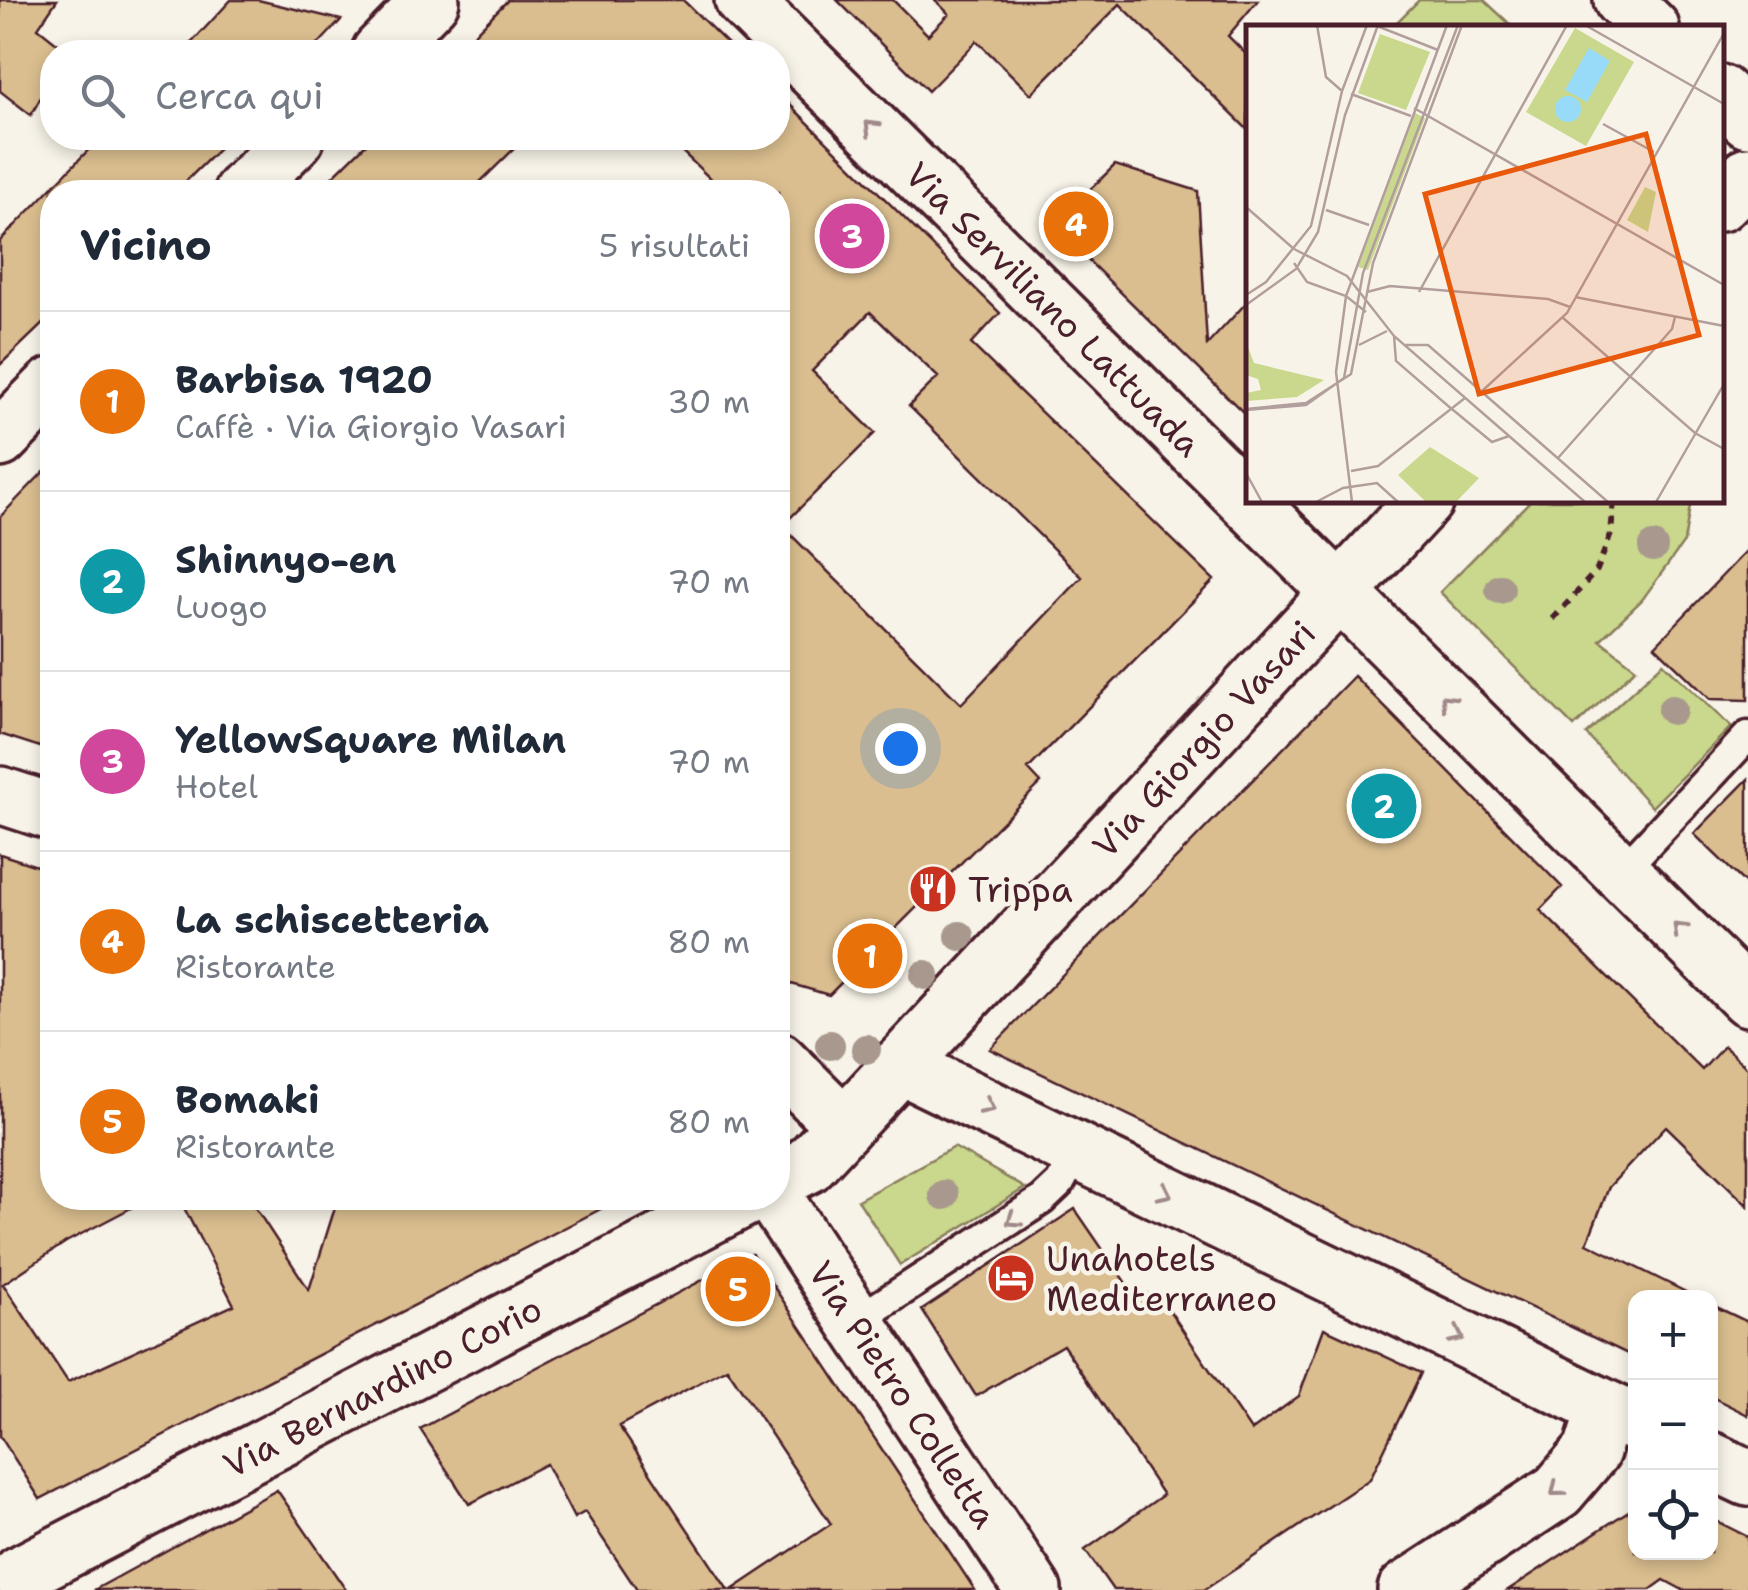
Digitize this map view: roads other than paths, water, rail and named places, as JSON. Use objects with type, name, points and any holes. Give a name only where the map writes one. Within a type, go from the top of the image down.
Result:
[{"type":"street","points":[[392,40],[431,0]]},
{"type":"street","name":"Via Serviliano Lattuada","points":[[743,0],[783,40]]},
{"type":"street","points":[[1622,0],[1648,25]]},
{"type":"street","name":"Via Serviliano Lattuada","points":[[790,47],[1246,501]]},
{"type":"street","points":[[1723,96],[1748,119]]},
{"type":"street","points":[[254,180],[284,150]]},
{"type":"street","points":[[1723,199],[1748,175]]},
{"type":"street","points":[[0,439],[40,398]]},
{"type":"street","name":"Via Serviliano Lattuada","points":[[1247,502],[1748,998]]},
{"type":"street","name":"Via Giorgio Vasari","points":[[900,1065],[1422,502]]},
{"type":"street","points":[[0,795],[40,808]]},
{"type":"street","points":[[801,1167],[900,1065],[1620,1416],[1558,1491],[1406,1590]]},
{"type":"street","name":"Via Pietro Colletta","points":[[790,1116],[801,1167],[856,1321],[1032,1590]]},
{"type":"street","name":"Via Bernardino Corio","points":[[17,1569],[721,1210]]},
{"type":"street","points":[[1718,1464],[1748,1478]]},
{"type":"lane","points":[[1621,872],[1748,736]]},
{"type":"lane","points":[[856,1321],[1042,1200],[1060,1184],[1078,1150]]},
{"type":"place","name":"La schiscetteria","points":[[1076,224]]},
{"type":"place","name":"YellowSquare Milan","points":[[852,236]]},
{"type":"place","name":"Shinnyo-en","points":[[1384,806]]},
{"type":"place","name":"Trippa","points":[[933,889]]},
{"type":"place","name":"Barbisa 1920","points":[[870,956]]},
{"type":"place","name":"Unahotels Mediterraneo","points":[[1011,1278]]},
{"type":"place","name":"Bomaki","points":[[738,1289]]}]
